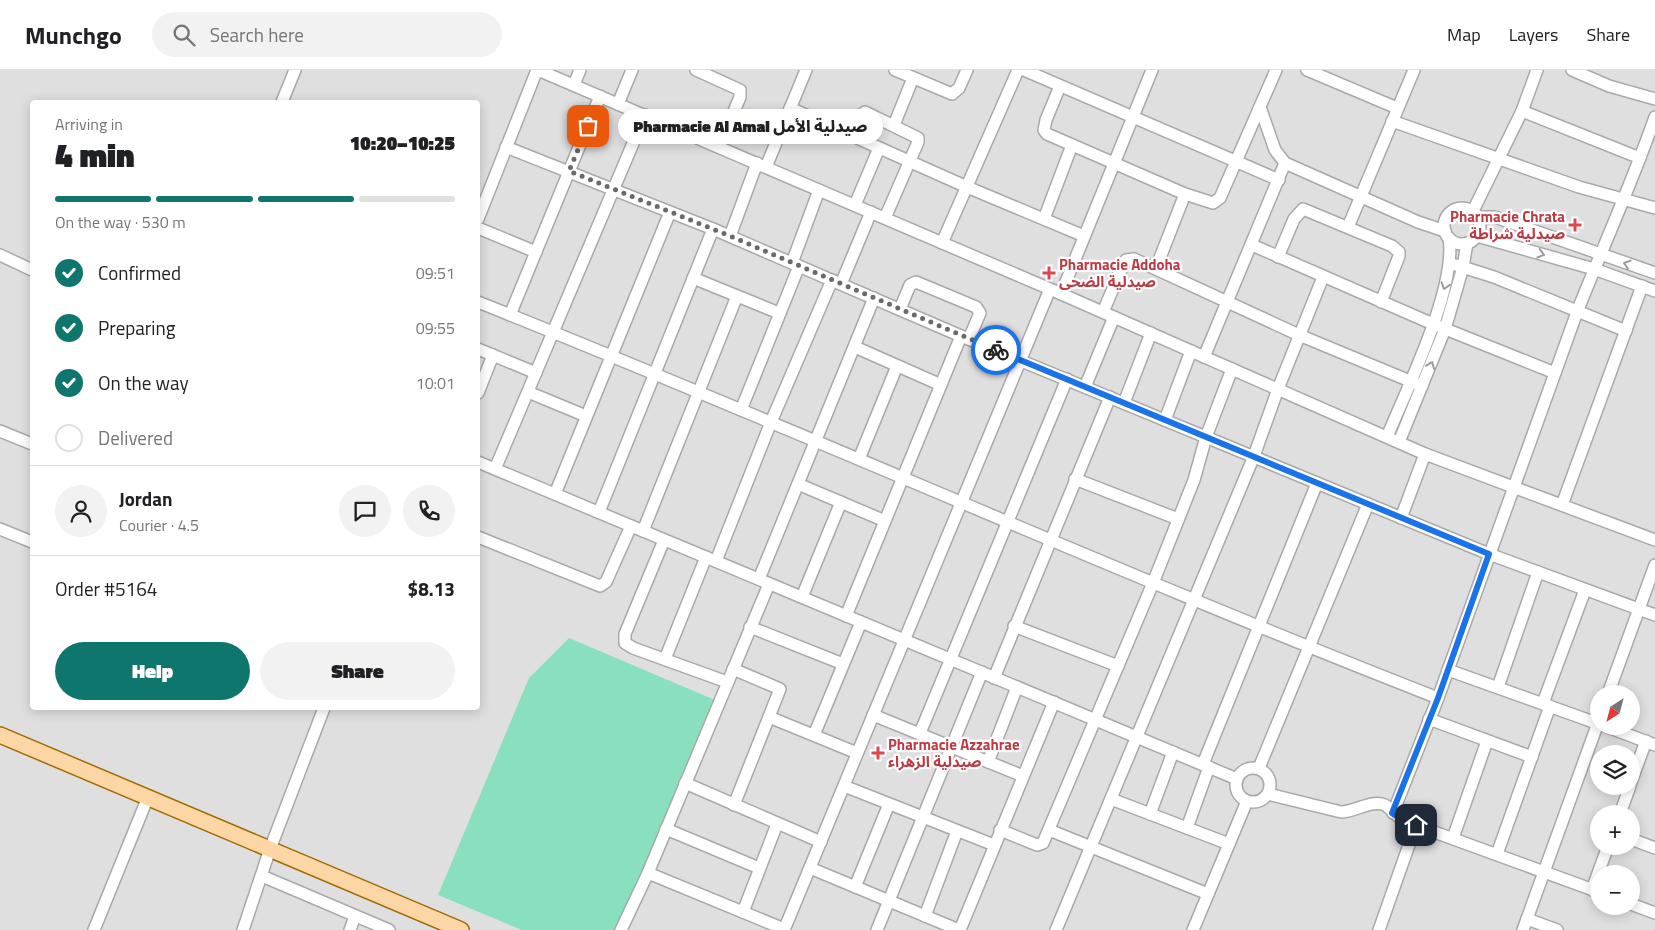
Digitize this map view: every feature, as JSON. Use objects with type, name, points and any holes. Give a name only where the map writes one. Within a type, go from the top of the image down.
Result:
[{"type":"main road","points":[[1,739],[148,797],[461,930]]},
{"type":"street","points":[[283,100],[295,70]]},
{"type":"street","points":[[480,214],[537,70],[1055,291],[1425,454],[1655,540]]},
{"type":"street","points":[[574,85],[580,70]]},
{"type":"street","points":[[618,104],[632,70]]},
{"type":"street","points":[[696,70],[716,74],[737,87],[740,93],[719,147]]},
{"type":"street","points":[[730,236],[806,70]]},
{"type":"street","points":[[896,70],[954,93],[959,88],[967,70]]},
{"type":"street","points":[[942,243],[1018,70]]},
{"type":"street","points":[[1024,70],[1279,180]]},
{"type":"street","points":[[648,873],[784,930],[1021,360],[1084,236],[1152,70]]},
{"type":"street","points":[[1060,86],[1046,120],[1044,130],[1051,136],[1210,203],[1217,202],[1234,160],[1276,70]]},
{"type":"street","points":[[1307,70],[1398,108]]},
{"type":"street","points":[[1348,228],[1414,70]]},
{"type":"street","points":[[1260,107],[1275,150],[1285,163],[1447,234],[1454,242],[1467,243],[1477,236],[1480,230],[1476,214],[1522,111],[1537,70]]},
{"type":"street","points":[[1572,70],[1609,86],[1655,99]]},
{"type":"street","points":[[894,125],[913,78]]},
{"type":"street","points":[[510,315],[600,96]]},
{"type":"street","points":[[790,108],[967,187],[1084,236]]},
{"type":"street","points":[[1522,111],[1640,158]]},
{"type":"street","points":[[852,136],[863,112],[913,134],[918,140],[885,218]]},
{"type":"street","points":[[495,469],[645,115]]},
{"type":"street","points":[[1392,813],[1438,698],[1512,487],[1599,255],[1625,198],[1640,158],[1650,148],[1655,117]]},
{"type":"street","points":[[1392,121],[1579,187],[1625,198],[1655,208]]},
{"type":"street","points":[[1044,219],[1072,146]]},
{"type":"street","points":[[506,147],[730,236],[965,337],[1489,554],[1655,615]]},
{"type":"street","points":[[854,205],[879,148]]},
{"type":"street","points":[[1204,357],[1285,163]]},
{"type":"street","points":[[742,410],[779,313],[819,190]]},
{"type":"street","points":[[1156,268],[1185,194]]},
{"type":"street","points":[[1387,437],[1433,324],[1449,264],[1447,234],[1444,223],[1448,214],[1456,209],[1465,208],[1476,214],[1495,217],[1655,274]]},
{"type":"street","points":[[1278,257],[1300,211],[1308,210],[1397,249],[1399,252],[1382,302]]},
{"type":"street","points":[[555,494],[670,212]]},
{"type":"street","points":[[665,659],[771,422],[871,212]]},
{"type":"street","points":[[480,229],[536,252]]},
{"type":"street","points":[[599,512],[713,229]]},
{"type":"street","points":[[1477,236],[1594,269],[1655,291]]},
{"type":"street","points":[[1399,442],[1445,329],[1463,267],[1467,243]]},
{"type":"street","points":[[1252,245],[1433,324],[1555,373]]},
{"type":"street","points":[[0,255],[30,269]]},
{"type":"street","points":[[1085,387],[1126,260],[1134,259],[1299,335],[1422,386]]},
{"type":"street","points":[[1449,264],[1494,277],[1626,331]]},
{"type":"street","points":[[1056,930],[1254,456],[1278,389],[1323,277]]},
{"type":"street","points":[[692,278],[779,313]]},
{"type":"street","points":[[846,616],[941,385],[965,337],[980,313],[976,307],[916,282],[910,286],[900,309]]},
{"type":"street","points":[[1562,506],[1642,286]]},
{"type":"street","points":[[643,531],[737,296]]},
{"type":"street","points":[[621,930],[648,873],[750,627],[798,484],[874,298]]},
{"type":"street","points":[[480,303],[904,477],[1193,600],[1438,698]]},
{"type":"street","points":[[1124,403],[1151,333]]},
{"type":"street","points":[[855,347],[941,385]]},
{"type":"street","points":[[480,350],[536,373]]},
{"type":"street","points":[[1165,420],[1191,351]]},
{"type":"street","points":[[480,388],[493,355]]},
{"type":"street","points":[[859,459],[897,366]]},
{"type":"street","points":[[1000,830],[1039,845],[1043,843],[1153,583],[1198,469],[1206,437],[1232,369]]},
{"type":"street","points":[[920,733],[949,659],[1067,379]]},
{"type":"street","points":[[528,392],[586,416]]},
{"type":"street","points":[[994,678],[1110,397]]},
{"type":"street","points":[[0,431],[30,443]]},
{"type":"street","points":[[1401,518],[1425,454]]},
{"type":"street","points":[[480,463],[1236,778]]},
{"type":"street","points":[[1076,479],[1178,519]]},
{"type":"street","points":[[1187,828],[1206,766],[1317,483]]},
{"type":"street","points":[[798,484],[884,521]]},
{"type":"street","points":[[802,597],[841,502]]},
{"type":"street","points":[[1259,768],[1368,504]]},
{"type":"street","points":[[480,538],[600,586],[606,582],[631,526]]},
{"type":"street","points":[[0,529],[30,541]]},
{"type":"street","points":[[664,540],[624,638],[628,645],[727,682]]},
{"type":"street","points":[[1611,685],[1655,565]]},
{"type":"street","points":[[1498,687],[1538,572]]},
{"type":"street","points":[[1497,854],[1532,758],[1547,705],[1585,590]]},
{"type":"street","points":[[814,735],[861,622]]},
{"type":"street","points":[[1014,626],[1118,666]]},
{"type":"street","points":[[750,627],[843,664]]},
{"type":"street","points":[[733,669],[780,689],[734,804]]},
{"type":"street","points":[[1448,670],[1590,720]]},
{"type":"street","points":[[877,930],[982,672]]},
{"type":"street","points":[[988,762],[1017,687]]},
{"type":"street","points":[[810,868],[959,930],[1054,702]]},
{"type":"street","points":[[242,930],[270,849],[323,710]]},
{"type":"street","points":[[873,715],[1023,776]]},
{"type":"street","points":[[769,717],[857,753]]},
{"type":"street","points":[[1430,719],[1532,758]]},
{"type":"street","points":[[1557,930],[1525,924],[1595,735]]},
{"type":"street","points":[[1631,735],[1651,743],[1640,764]]},
{"type":"street","points":[[1453,838],[1487,741]]},
{"type":"street","points":[[1150,814],[1173,752]]},
{"type":"street","points":[[1259,768],[1264,771],[1270,780],[1268,794],[1258,801],[1247,801],[1236,789],[1236,778],[1243,770],[1259,768]]},
{"type":"street","points":[[685,783],[820,842]]},
{"type":"street","points":[[844,786],[994,846]]},
{"type":"street","points":[[1268,794],[1334,811],[1353,811],[1377,803],[1386,806],[1392,813],[1404,821],[1590,889]]},
{"type":"street","points":[[94,930],[148,797]]},
{"type":"street","points":[[1111,799],[1229,844]]},
{"type":"street","points":[[1193,930],[1247,801]]},
{"type":"street","points":[[855,887],[889,804]]},
{"type":"street","points":[[743,912],[777,824]]},
{"type":"street","points":[[1378,930],[1416,825]]},
{"type":"street","points":[[666,829],[759,868]]},
{"type":"street","points":[[1048,830],[1208,894]]},
{"type":"street","points":[[925,916],[957,831]]},
{"type":"street","points":[[1640,842],[1655,848]]},
{"type":"street","points":[[262,876],[388,930]]},
{"type":"street","points":[[1640,907],[1655,913]]},
{"type":"street","points":[[350,930],[356,916]]},
{"type":"shaded area","points":[[0,70],[1655,70],[1655,930],[0,930]]},
{"type":"green space","points":[[569,638],[715,700],[618,930],[522,930],[438,895],[529,678]]},
{"type":"way so far","points":[[588,126],[569,171],[730,236],[996,350]]},
{"type":"place","name":"Pharmacie Al Amal صيدلية الأمل","points":[[588,126]]},
{"type":"place","name":"Pharmacie Chrata صيدلية شراطة","points":[[1575,225]]},
{"type":"place","name":"Pharmacie Addoha صيدلية الضحى","points":[[1049,273]]},
{"type":"place","name":"Pharmacie Azzahrae صيدلية الزهراء","points":[[878,753]]},
{"type":"route","points":[[996,350],[1489,554],[1438,698],[1392,813],[1404,821],[1416,825]]}]
